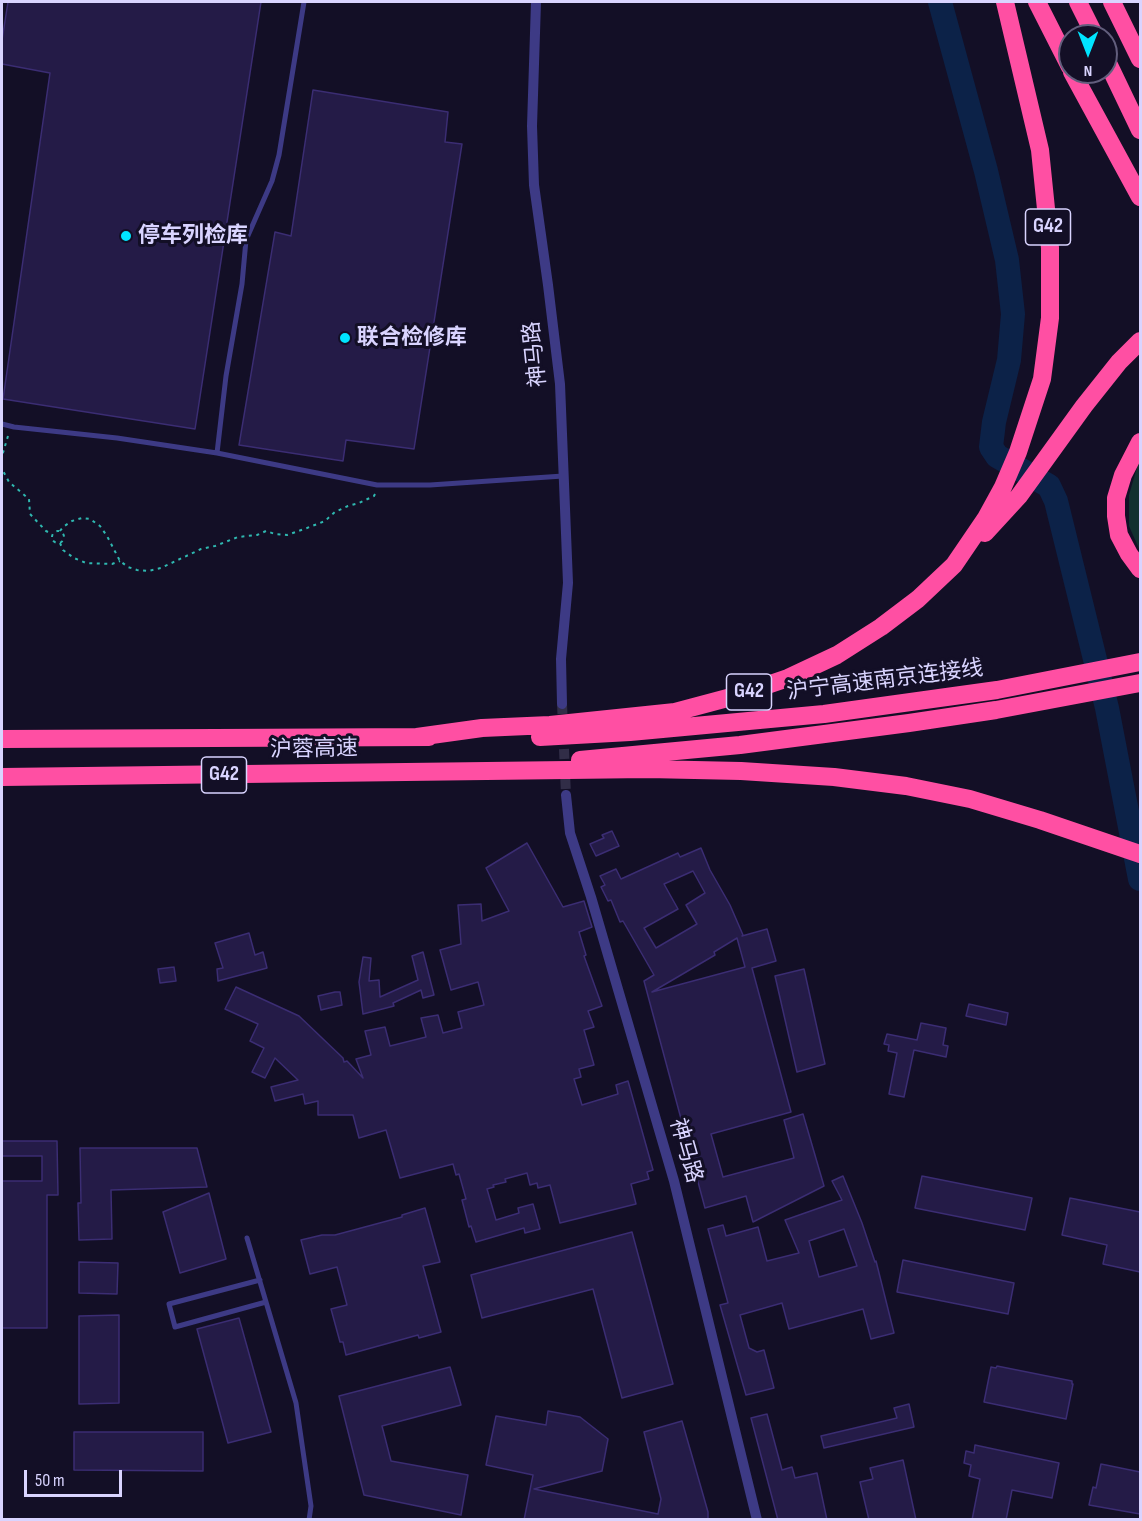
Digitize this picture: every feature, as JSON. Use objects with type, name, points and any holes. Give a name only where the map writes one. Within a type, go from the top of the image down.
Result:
[{"type":"highway","name":"G42","points":[[417,736],[482,728],[550,725],[675,712],[735,696],[788,678],[837,655],[881,627],[918,599],[954,566],[986,518],[1018,452],[1042,379],[1050,318],[1050,248],[1040,150],[1005,2]]},
{"type":"highway","points":[[1037,2],[1058,44]]},
{"type":"highway","points":[[1078,2],[1089,24]]},
{"type":"highway","points":[[1112,2],[1139,56]]},
{"type":"highway","points":[[1079,84],[1140,197]]},
{"type":"highway","points":[[1118,84],[1140,130]]},
{"type":"highway","points":[[954,566],[1019,496],[1084,406],[1140,341]]},
{"type":"highway","points":[[1140,442],[1123,475],[1116,498],[1116,516],[1119,535],[1140,569]]},
{"type":"highway","name":"沪宁高速南京连接线","points":[[417,736],[478,739],[552,737],[737,723],[824,714],[997,690],[1140,662]]},
{"type":"highway","name":"沪宁高速南京连接线","points":[[447,772],[740,745],[996,711],[1140,683]]},
{"type":"highway","name":"沪蓉高速","points":[[2,739],[417,736]]},
{"type":"highway","name":"G42","points":[[447,772],[683,770],[834,777],[906,786],[970,799],[1041,820],[1140,854]]},
{"type":"highway","name":"沪蓉高速","points":[[2,777],[447,772]]},
{"type":"street","name":"神马路","points":[[536,2],[532,126],[534,185],[560,384],[568,583],[561,659],[562,704]]},
{"type":"street","name":"神马路","points":[[566,795],[570,833],[674,1180],[757,1520]]},
{"type":"lane","points":[[217,453],[226,376],[242,284],[246,240],[272,181],[279,155],[304,2]]},
{"type":"lane","points":[[2,424],[14,428],[117,438],[217,453],[377,485],[430,485],[563,476]]},
{"type":"lane","points":[[247,1238],[296,1403],[311,1506],[309,1520]]},
{"type":"lane","points":[[260,1280],[169,1304],[175,1327],[266,1302]]},
{"type":"path","points":[[14,428],[6,438],[2,469],[9,482],[29,499],[30,514],[46,531],[52,534]]},
{"type":"path","points":[[52,534],[60,531],[72,521],[82,518],[90,519],[100,526],[120,561],[128,567],[148,571],[161,568],[201,549],[238,537],[257,535],[266,531],[286,535],[325,521],[334,513],[374,496],[377,485]]},
{"type":"path","points":[[60,531],[64,536],[64,540],[60,543]]},
{"type":"path","points":[[52,534],[53,542],[60,543]]},
{"type":"path","points":[[60,543],[63,550],[86,563],[112,564],[120,561]]},
{"type":"green space","points":[[1140,460],[1140,551],[1129,526],[1129,495]]},
{"type":"building","name":"停车列检库","points":[[8,2],[261,2],[195,429],[3,399],[50,73],[2,64],[2,40]]},
{"type":"building","name":"联合检修库","points":[[313,90],[448,112],[445,142],[462,144],[414,449],[346,440],[343,461],[239,445],[275,232],[291,236]]},
{"type":"building","points":[[612,831],[619,846],[596,856],[590,844],[604,838],[602,835]]},
{"type":"building","points":[[527,843],[563,907],[584,901],[592,927],[579,932],[586,955],[584,956],[602,1006],[588,1011],[594,1027],[584,1030],[594,1065],[579,1069],[581,1077],[574,1079],[582,1105],[618,1094],[616,1085],[628,1081],[653,1170],[647,1172],[649,1179],[631,1184],[636,1204],[560,1223],[550,1185],[538,1188],[537,1183],[530,1185],[527,1173],[505,1179],[506,1182],[487,1189],[496,1220],[519,1213],[518,1208],[533,1204],[540,1229],[525,1233],[524,1228],[476,1242],[471,1226],[469,1227],[462,1200],[466,1199],[459,1174],[456,1175],[453,1164],[400,1178],[386,1130],[359,1138],[353,1115],[318,1115],[318,1101],[305,1104],[303,1094],[275,1101],[271,1087],[298,1080],[275,1058],[265,1078],[252,1072],[264,1048],[250,1041],[258,1024],[225,1009],[236,987],[299,1016],[363,1078],[356,1059],[371,1055],[365,1031],[385,1027],[390,1046],[426,1037],[421,1018],[438,1015],[443,1033],[462,1028],[458,1012],[484,1005],[478,982],[451,990],[440,950],[461,944],[458,905],[481,904],[482,921],[509,911],[486,868]]},
{"type":"building","points":[[701,848],[710,870],[730,905],[742,936],[767,929],[776,961],[752,968],[791,1112],[711,1134],[723,1177],[794,1158],[784,1120],[803,1114],[824,1186],[753,1222],[746,1196],[705,1208],[644,981],[654,975],[623,921],[620,922],[611,900],[608,901],[601,887],[605,885],[600,876],[616,869],[621,879],[678,853],[680,857]],"holes":[[[693,871],[705,893],[686,905],[697,924],[656,948],[644,928],[678,909],[664,884]],[[737,938],[745,967],[652,992],[715,955],[714,952]]]},
{"type":"building","points":[[249,933],[255,955],[263,952],[267,968],[218,981],[217,969],[223,968],[215,943]]},
{"type":"building","points":[[423,952],[434,995],[423,998],[421,990],[393,1003],[394,1006],[363,1014],[359,982],[363,957],[371,958],[369,981],[379,980],[380,997],[418,980],[412,956]]},
{"type":"building","points":[[174,967],[176,981],[160,983],[158,969]]},
{"type":"building","points":[[804,969],[825,1064],[797,1072],[775,976]]},
{"type":"building","points":[[340,992],[342,1005],[321,1010],[318,996]]},
{"type":"building","points":[[969,1004],[1008,1013],[1006,1025],[966,1016]]},
{"type":"building","points":[[921,1023],[946,1028],[943,1045],[948,1046],[946,1057],[914,1050],[904,1097],[889,1094],[897,1053],[888,1051],[889,1045],[884,1044],[887,1034],[917,1040]]},
{"type":"building","points":[[2,1141],[57,1141],[58,1195],[47,1195],[47,1328],[2,1328],[2,1181],[42,1181],[42,1156],[2,1156]]},
{"type":"building","points":[[80,1148],[197,1148],[207,1187],[111,1190],[112,1239],[79,1240]]},
{"type":"building","points":[[843,1176],[876,1261],[894,1333],[871,1339],[863,1309],[789,1329],[782,1303],[740,1315],[749,1348],[757,1352],[764,1350],[774,1388],[746,1395],[720,1305],[728,1303],[708,1229],[723,1225],[726,1236],[758,1227],[767,1261],[799,1253],[785,1220],[842,1200],[832,1181]],"holes":[[[844,1229],[857,1266],[819,1277],[809,1241]]]},
{"type":"building","points":[[922,1176],[1032,1198],[1025,1230],[915,1208]]},
{"type":"building","points":[[209,1193],[226,1259],[180,1273],[163,1212]]},
{"type":"building","points":[[1070,1198],[1140,1212],[1140,1272],[1103,1264],[1107,1245],[1062,1235]]},
{"type":"building","points":[[425,1208],[440,1262],[423,1266],[441,1332],[419,1338],[418,1335],[346,1355],[331,1309],[347,1305],[337,1267],[310,1274],[301,1240],[322,1235],[335,1235],[402,1217],[402,1215]]},
{"type":"building","points":[[632,1232],[673,1384],[622,1398],[593,1289],[482,1318],[471,1275]]},
{"type":"building","points":[[903,1260],[1014,1283],[1008,1314],[897,1292]]},
{"type":"building","points":[[79,1262],[118,1263],[117,1294],[79,1293]]},
{"type":"building","points":[[119,1315],[119,1403],[79,1404],[79,1316]]},
{"type":"building","points":[[239,1318],[271,1432],[228,1443],[197,1329]]},
{"type":"building","points":[[997,1366],[1072,1381],[1066,1419],[984,1402],[991,1367],[996,1368]]},
{"type":"building","points":[[450,1367],[461,1405],[382,1426],[391,1461],[468,1475],[461,1515],[364,1495],[339,1396]]},
{"type":"building","points":[[909,1404],[914,1427],[824,1448],[821,1436],[897,1418],[894,1408]]},
{"type":"building","points":[[548,1411],[580,1417],[608,1439],[602,1471],[534,1489],[658,1514],[661,1499],[644,1432],[682,1421],[708,1512],[708,1520],[524,1520],[533,1475],[486,1465],[496,1416],[546,1425]]},
{"type":"building","points":[[767,1414],[782,1470],[792,1467],[795,1478],[817,1473],[827,1520],[778,1520],[751,1418]]},
{"type":"building","points":[[74,1432],[203,1432],[203,1471],[74,1470]]},
{"type":"building","points":[[975,1445],[1059,1463],[1052,1498],[1012,1490],[1006,1520],[972,1520],[980,1479],[969,1476],[971,1465],[964,1463],[966,1451],[974,1453]]},
{"type":"building","points":[[903,1460],[916,1520],[869,1520],[860,1482],[873,1479],[870,1468]]},
{"type":"building","points":[[1101,1464],[1140,1472],[1140,1514],[1089,1505],[1093,1487],[1096,1488]]},
{"type":"waterway","points":[[940,2],[986,171],[1007,260],[1013,314],[1009,360],[994,422],[991,447],[997,456],[1049,486],[1056,501],[1107,708],[1140,879]]},
{"type":"tunnel","points":[[562,704],[566,795]]},
{"type":"place","name":"停车列检库","points":[[126,236]]},
{"type":"place","name":"联合检修库","points":[[345,338]]}]
